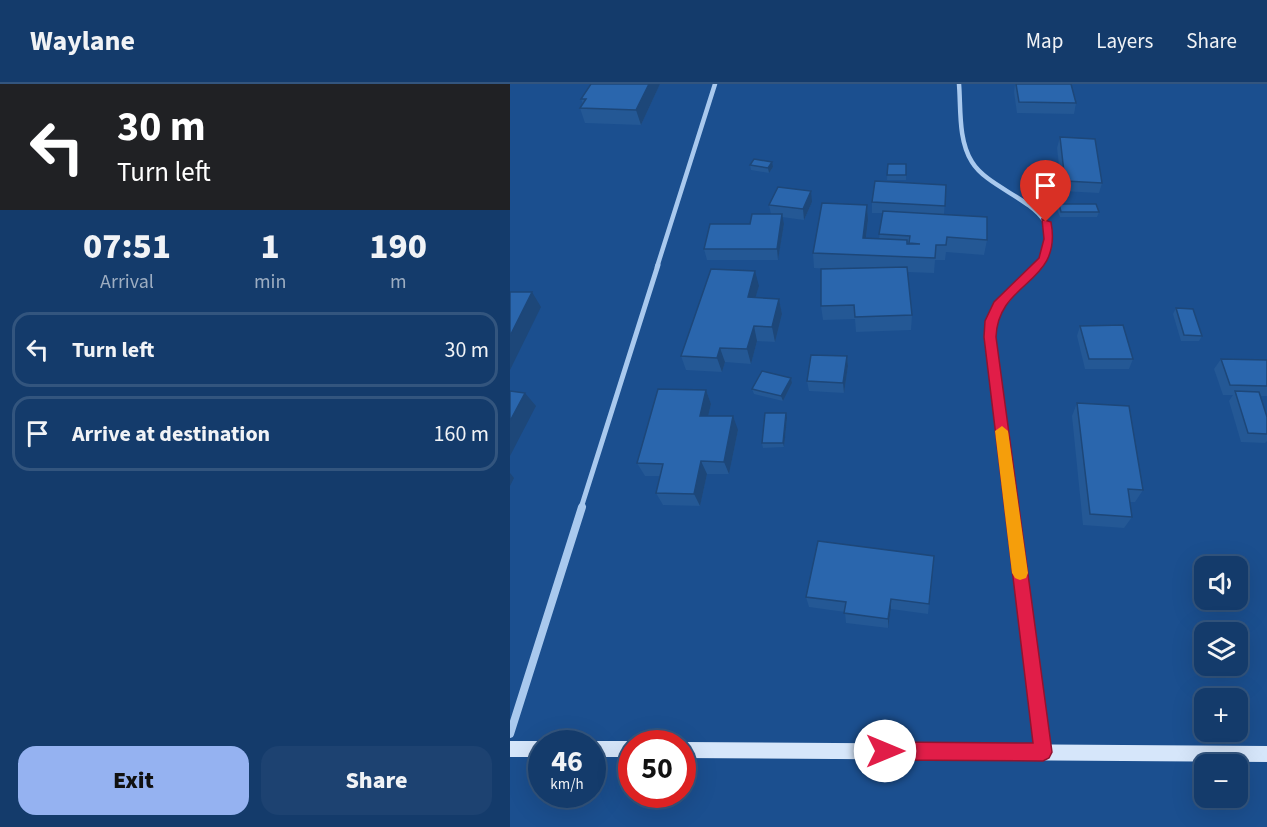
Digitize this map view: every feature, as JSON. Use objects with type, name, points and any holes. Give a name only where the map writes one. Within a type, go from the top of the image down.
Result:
[{"type":"main road","points":[[510,748],[528,749]]},
{"type":"main road","points":[[696,750],[1267,754]]},
{"type":"street","points":[[510,734],[714,84]]},
{"type":"street","points":[[959,84],[967,151],[971,162],[982,173],[1034,208],[1046,222],[1049,239],[1044,259],[998,305],[990,321],[990,337],[1043,752]]},
{"type":"building","points":[[591,84],[649,84],[636,110],[580,108],[586,99],[581,99]]},
{"type":"building","points":[[1016,84],[1071,84],[1076,103],[1019,102]]},
{"type":"building","points":[[1060,137],[1095,139],[1102,183],[1065,181]]},
{"type":"building","points":[[754,159],[772,162],[768,168],[750,165]]},
{"type":"building","points":[[888,164],[906,164],[906,175],[887,175]]},
{"type":"building","points":[[875,181],[946,185],[945,206],[872,202]]},
{"type":"building","points":[[778,187],[811,191],[803,209],[769,205]]},
{"type":"building","points":[[822,203],[867,205],[863,238],[907,240],[907,244],[920,244],[909,243],[910,236],[879,234],[883,211],[987,217],[987,240],[947,237],[946,245],[936,245],[935,258],[813,253]]},
{"type":"building","points":[[1059,204],[1096,204],[1099,212],[1061,212]]},
{"type":"building","points":[[752,214],[782,214],[777,249],[704,249],[710,224],[750,224]]},
{"type":"building","points":[[907,267],[912,315],[855,317],[854,305],[821,306],[821,269]]},
{"type":"building","points":[[711,269],[755,271],[748,297],[779,299],[772,327],[754,326],[747,349],[720,348],[717,358],[681,356]]},
{"type":"building","points":[[510,292],[532,292],[510,336]]},
{"type":"building","points":[[1176,308],[1193,309],[1202,336],[1184,335]]},
{"type":"building","points":[[1123,325],[1133,359],[1089,359],[1080,326]]},
{"type":"building","points":[[811,355],[847,356],[843,383],[807,381]]},
{"type":"building","points":[[1221,359],[1267,360],[1267,386],[1230,385]]},
{"type":"building","points":[[762,371],[791,378],[781,396],[752,389]]},
{"type":"building","points":[[658,389],[706,390],[700,416],[733,416],[724,462],[701,461],[694,494],[656,493],[663,464],[637,463]]},
{"type":"building","points":[[510,391],[525,393],[510,421]]},
{"type":"building","points":[[1235,391],[1259,392],[1267,417],[1267,434],[1248,433]]},
{"type":"building","points":[[1077,403],[1129,406],[1143,490],[1128,489],[1132,517],[1090,514]]},
{"type":"building","points":[[765,413],[786,413],[783,443],[762,443]]},
{"type":"building","points":[[818,541],[934,556],[929,604],[891,599],[888,619],[844,613],[846,602],[806,597]]},
{"type":"slow traffic","points":[[1002,431],[1020,573]]},
{"type":"route","points":[[885,751],[1043,752],[990,337],[990,321],[998,305],[1031,275],[1044,259],[1049,239],[1046,222]]}]
